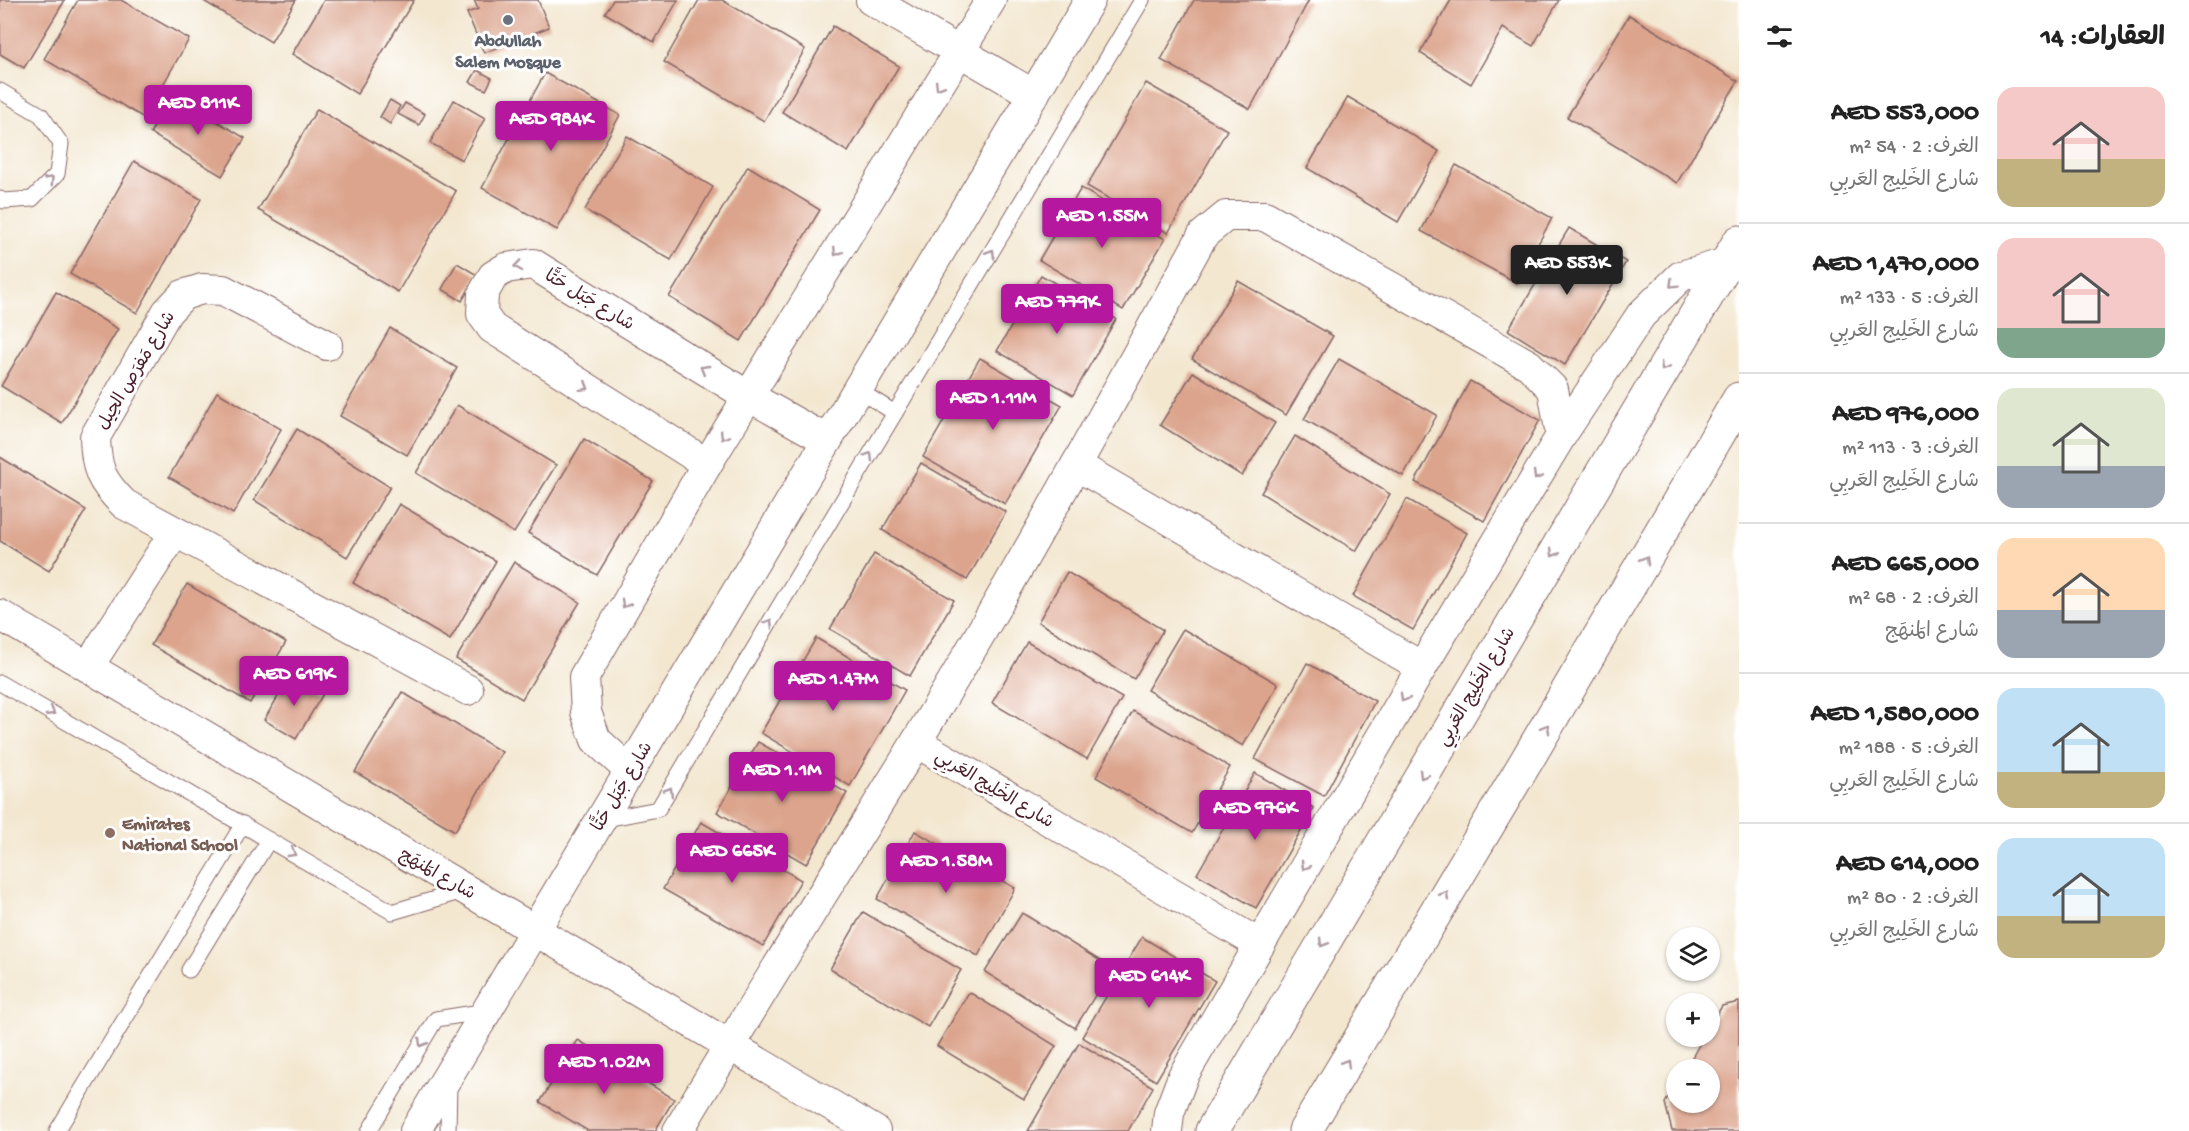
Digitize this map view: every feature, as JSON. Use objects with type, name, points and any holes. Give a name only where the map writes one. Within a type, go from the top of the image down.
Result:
[{"type":"highway","name":"شارع الخَلِيج العَربِي","points":[[1212,1131],[1733,252]]},
{"type":"highway","points":[[1305,1131],[1325,1117],[1527,760],[1739,399]]},
{"type":"street","points":[[871,0],[1034,95]]},
{"type":"street","points":[[630,771],[596,740],[586,711],[584,677],[706,464],[991,0]]},
{"type":"street","name":"شارع جَبَل حَتَّا","points":[[415,1131],[1090,0]]},
{"type":"street","points":[[678,1131],[916,742],[1076,465],[1203,235],[1227,216],[1265,216],[1529,365],[1553,389],[1561,436]]},
{"type":"street","points":[[1167,1131],[1169,1113],[1183,1076],[1422,667],[1561,436],[1641,315],[1681,276],[1733,252]]},
{"type":"street","name":"شارع جَبَل حَتَّا","points":[[706,464],[492,328],[483,314],[483,294],[493,276],[507,268],[533,264],[748,396],[827,441]]},
{"type":"street","name":"شارع مَفرَص الحِيل","points":[[327,345],[223,290],[202,289],[183,295],[166,312],[95,437],[96,461],[107,486],[124,504],[468,690]]},
{"type":"street","points":[[1076,465],[1422,667]]},
{"type":"street","points":[[88,667],[175,532]]},
{"type":"street","name":"شارع المَنهَج","points":[[0,615],[875,1131]]},
{"type":"street","name":"شارع الخَلِيج العَربِي","points":[[916,742],[1259,944]]},
{"type":"lane","points":[[601,820],[658,809],[1142,0]]},
{"type":"lane","points":[[0,91],[41,115],[61,144],[57,174],[32,199],[4,201],[0,199]]},
{"type":"lane","points":[[858,390],[895,412]]},
{"type":"lane","points":[[0,683],[392,912],[466,890]]},
{"type":"lane","points":[[57,1131],[243,824]]},
{"type":"lane","points":[[189,970],[269,840]]},
{"type":"lane","points":[[369,1131],[436,1019],[487,1011]]},
{"type":"lane","points":[[448,1131],[449,1074]]},
{"type":"building","points":[[0,0],[65,0],[24,68],[0,54]]},
{"type":"building","points":[[78,0],[121,0],[189,39],[144,118],[44,59]]},
{"type":"building","points":[[202,0],[296,0],[271,42]]},
{"type":"building","points":[[324,0],[414,0],[357,94],[292,54]]},
{"type":"building","name":"Abdullah Salem Mosque","points":[[474,0],[538,0],[549,27],[484,53],[467,13],[478,9]]},
{"type":"building","points":[[613,0],[678,0],[654,42],[605,13]]},
{"type":"building","points":[[699,0],[722,0],[805,49],[764,121],[664,62]]},
{"type":"building","points":[[1194,0],[1309,0],[1250,109],[1161,60]]},
{"type":"building","points":[[1451,0],[1559,0],[1533,46],[1503,28],[1471,84],[1420,53]]},
{"type":"building","points":[[1629,15],[1738,81],[1677,183],[1567,117]]},
{"type":"building","points":[[833,26],[899,66],[848,152],[782,112]]},
{"type":"building","points":[[477,70],[492,78],[486,90],[470,82]]},
{"type":"building","points":[[545,73],[620,115],[557,230],[482,188]]},
{"type":"building","points":[[1146,83],[1227,130],[1168,233],[1087,186]]},
{"type":"building","points":[[173,95],[245,138],[222,176],[150,133]]},
{"type":"building","points":[[1348,97],[1439,151],[1398,222],[1307,168]]},
{"type":"building","points":[[390,100],[400,106],[390,124],[380,117]]},
{"type":"building","points":[[454,100],[485,118],[462,160],[430,143]]},
{"type":"building","points":[[405,103],[425,114],[419,125],[398,114]]},
{"type":"building","points":[[317,109],[456,191],[398,292],[258,210]]},
{"type":"building","points":[[627,136],[713,187],[671,260],[585,210]]},
{"type":"building","points":[[134,161],[201,199],[137,313],[70,274]]},
{"type":"building","points":[[1456,165],[1552,218],[1517,283],[1421,231]]},
{"type":"building","points":[[748,166],[820,210],[741,341],[669,297]]},
{"type":"building","points":[[1081,188],[1165,239],[1123,310],[1039,260]]},
{"type":"building","points":[[1569,228],[1626,262],[1565,365],[1508,330]]},
{"type":"building","points":[[457,263],[477,275],[462,301],[442,289]]},
{"type":"building","points":[[1041,275],[1116,319],[1073,395],[997,351]]},
{"type":"building","points":[[1238,281],[1333,336],[1286,415],[1192,359]]},
{"type":"building","points":[[56,292],[118,329],[62,423],[1,386]]},
{"type":"building","points":[[390,328],[457,368],[407,455],[340,416]]},
{"type":"building","points":[[980,358],[1062,405],[1005,504],[923,457]]},
{"type":"building","points":[[1339,359],[1437,415],[1403,476],[1304,419]]},
{"type":"building","points":[[1193,372],[1275,423],[1242,476],[1160,425]]},
{"type":"building","points":[[1470,381],[1540,420],[1484,521],[1415,482]]},
{"type":"building","points":[[217,392],[281,429],[233,514],[169,477]]},
{"type":"building","points":[[457,405],[556,465],[514,533],[416,473]]},
{"type":"building","points":[[297,429],[390,487],[347,557],[254,500]]},
{"type":"building","points":[[1295,436],[1390,494],[1356,551],[1261,493]]},
{"type":"building","points":[[584,439],[653,481],[597,575],[528,533]]},
{"type":"building","points":[[0,457],[86,510],[49,571],[0,541]]},
{"type":"building","points":[[921,463],[1006,512],[967,580],[882,530]]},
{"type":"building","points":[[1407,499],[1467,533],[1413,630],[1353,596]]},
{"type":"building","points":[[399,504],[496,561],[450,640],[353,583]]},
{"type":"building","points":[[874,554],[954,600],[910,676],[830,629]]},
{"type":"building","points":[[514,562],[580,602],[522,699],[456,659]]},
{"type":"building","points":[[1067,572],[1163,630],[1134,679],[1038,622]]},
{"type":"building","points":[[187,584],[286,642],[250,703],[151,645]]},
{"type":"building","points":[[1183,629],[1278,684],[1243,746],[1147,690]]},
{"type":"building","points":[[816,638],[905,690],[850,786],[761,733]]},
{"type":"building","points":[[1027,642],[1122,698],[1087,759],[992,703]]},
{"type":"building","points":[[1307,663],[1375,701],[1324,796],[1255,759]]},
{"type":"building","points":[[291,675],[323,694],[296,739],[264,720]]},
{"type":"building","points":[[402,692],[502,752],[455,831],[355,772]]},
{"type":"building","points":[[1133,711],[1230,767],[1192,833],[1096,777]]},
{"type":"building","points":[[758,742],[847,793],[806,864],[717,812]]},
{"type":"building","points":[[1255,773],[1314,808],[1256,908],[1197,874]]},
{"type":"building","points":[[701,822],[801,880],[763,946],[663,889]]},
{"type":"building","points":[[915,831],[1015,888],[978,956],[877,899]]},
{"type":"building","points":[[863,912],[961,970],[928,1027],[830,969]]},
{"type":"building","points":[[1022,913],[1112,968],[1075,1028],[985,972]]},
{"type":"building","points":[[1142,937],[1215,981],[1156,1081],[1082,1037]]},
{"type":"building","points":[[969,992],[1056,1046],[1024,1099],[937,1046]]},
{"type":"building","points":[[1739,1002],[1739,1131],[1672,1131],[1668,1113],[1720,1113],[1720,1059],[1691,1059],[1698,1047],[1720,1047],[1720,1009],[1722,1006]]},
{"type":"building","points":[[578,1040],[674,1099],[655,1131],[588,1131],[540,1102]]},
{"type":"building","points":[[1079,1043],[1153,1087],[1128,1131],[1028,1131]]},
{"type":"place","name":"Abdullah Salem Mosque","points":[[508,20]]},
{"type":"place","name":"Emirates National School","points":[[110,833]]}]
